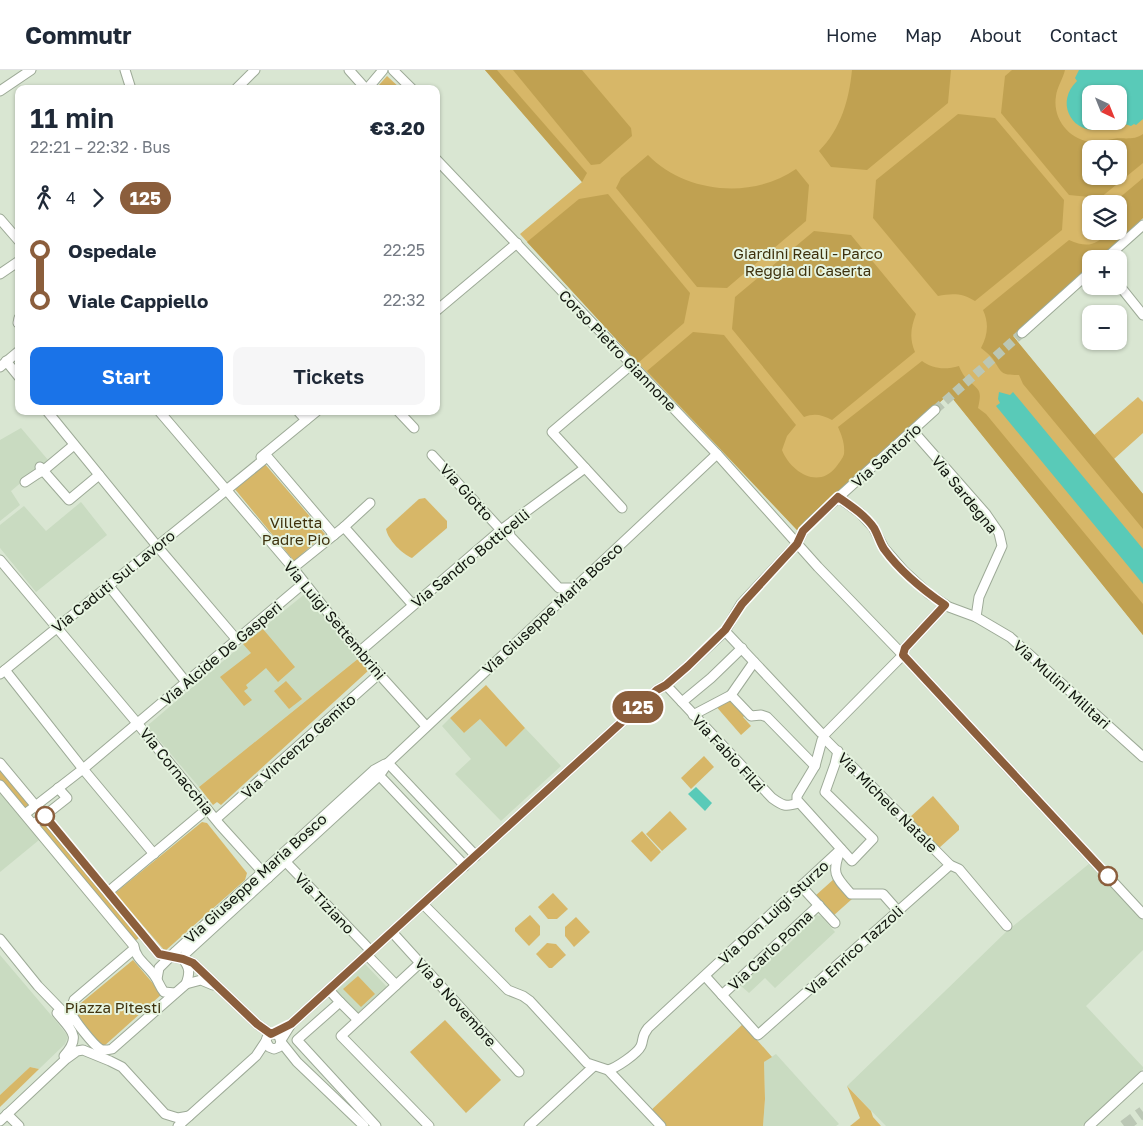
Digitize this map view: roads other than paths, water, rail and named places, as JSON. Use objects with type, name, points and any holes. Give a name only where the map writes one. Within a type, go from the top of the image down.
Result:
[{"type":"street","points":[[0,91],[31,70]]},
{"type":"street","points":[[125,70],[130,85]]},
{"type":"street","points":[[240,85],[255,70]]},
{"type":"street","points":[[348,70],[362,85]]},
{"type":"street","points":[[370,85],[383,70]]},
{"type":"street","points":[[393,70],[408,85]]},
{"type":"street","name":"Corso Pietro Giannone","points":[[440,163],[717,454],[797,544],[903,655],[1143,914]]},
{"type":"street","points":[[0,219],[15,236]]},
{"type":"street","points":[[1115,250],[1143,225]]},
{"type":"street","points":[[440,308],[517,244]]},
{"type":"street","points":[[0,274],[15,264]]},
{"type":"street","points":[[1022,333],[1082,279]]},
{"type":"street","points":[[1127,295],[1143,315]]},
{"type":"street","points":[[15,354],[3,364],[15,374]]},
{"type":"street","points":[[622,508],[552,432],[632,364]]},
{"type":"street","name":"Via Santorio","points":[[291,1024],[725,630],[742,604],[797,544],[803,531],[935,410]]},
{"type":"street","points":[[50,415],[237,640]]},
{"type":"street","name":"Via Luigi Settembrini","points":[[162,415],[293,568],[358,650],[426,726]]},
{"type":"street","points":[[302,415],[306,420]]},
{"type":"street","name":"Via Caduti Sul Lavoro","points":[[3,672],[266,456],[312,415]]},
{"type":"street","points":[[402,415],[414,428]]},
{"type":"street","name":"Via Sardegna","points":[[913,431],[986,514],[999,533],[1002,546],[979,597],[976,618]]},
{"type":"street","points":[[25,482],[74,445]]},
{"type":"street","name":"Via Giuseppe Maria Bosco","points":[[183,959],[186,953],[265,875],[576,588],[717,454]]},
{"type":"street","name":"Via Giotto","points":[[432,455],[499,532],[552,588],[555,592],[556,606]]},
{"type":"street","points":[[266,456],[334,535]]},
{"type":"street","points":[[42,468],[72,504],[99,476]]},
{"type":"street","name":"Via Sandro Botticelli","points":[[358,650],[499,532],[584,468]]},
{"type":"street","name":"Via Mulini Militari","points":[[838,497],[860,513],[873,527],[884,548],[904,571],[929,594],[945,605],[976,618],[1010,637],[1143,756]]},
{"type":"street","points":[[293,568],[344,527],[370,503]]},
{"type":"street","name":"Via Giotto","points":[[513,521],[509,529],[510,536],[553,582],[559,588],[576,588]]},
{"type":"street","points":[[344,527],[412,604]]},
{"type":"street","name":"Via Cornacchia","points":[[0,560],[207,809],[265,875]]},
{"type":"street","name":"Via Alcide De Gasperi","points":[[25,814],[83,769],[304,582]]},
{"type":"street","points":[[109,586],[186,682]]},
{"type":"street","points":[[838,751],[825,792],[874,839],[852,861],[799,803],[797,796],[815,766],[823,737],[903,655],[905,648],[945,605]]},
{"type":"street","name":"Via Michele Natale","points":[[725,630],[823,737],[950,865],[959,869],[1007,926]]},
{"type":"street","points":[[682,702],[711,678],[742,648]]},
{"type":"street","points":[[693,715],[731,695],[754,662]]},
{"type":"street","points":[[3,672],[154,854]]},
{"type":"street","name":"Via Vincenzo Gemito","points":[[216,819],[379,674]]},
{"type":"street","name":"Via Fabio Filzi","points":[[666,685],[772,798],[782,806],[799,803]]},
{"type":"street","points":[[731,695],[751,716],[761,715],[766,717],[815,766]]},
{"type":"street","points":[[0,763],[159,954],[193,963],[269,1037],[269,1047],[278,1045]]},
{"type":"street","points":[[388,763],[476,856]]},
{"type":"street","points":[[376,773],[465,866]]},
{"type":"street","points":[[0,784],[134,948],[137,955],[157,979],[164,992],[175,993]]},
{"type":"street","points":[[34,824],[66,798],[58,788]]},
{"type":"street","points":[[108,892],[207,809]]},
{"type":"street","points":[[841,849],[835,865],[836,877],[851,894],[883,894],[898,911]]},
{"type":"street","name":"Via Don Luigi Sturzo","points":[[608,1070],[618,1067],[641,1046],[641,1040],[648,1028],[841,849]]},
{"type":"street","name":"Via Tiziano","points":[[282,859],[396,985]]},
{"type":"street","name":"Via Enrico Tazzoli","points":[[722,995],[758,1035],[950,865]]},
{"type":"street","name":"Via Giuseppe Maria Bosco","points":[[170,956],[265,875]]},
{"type":"street","points":[[801,886],[835,923]]},
{"type":"street","points":[[423,904],[508,990],[523,996],[587,1063],[608,1070],[661,1126]]},
{"type":"street","name":"Via Carlo Poma","points":[[722,995],[819,905]]},
{"type":"street","name":"Via 9 Novembre","points":[[392,932],[519,1072]]},
{"type":"street","points":[[0,1121],[83,1045],[86,1036],[70,1010],[74,1000],[134,948],[145,936]]},
{"type":"street","points":[[0,939],[38,986],[74,1036],[73,1045],[57,1067]]},
{"type":"street","points":[[157,979],[159,968],[170,956]]},
{"type":"street","points":[[183,959],[190,970],[186,984]]},
{"type":"street","points":[[420,963],[341,1036],[429,1126]]},
{"type":"street","points":[[705,976],[722,995]]},
{"type":"street","points":[[38,986],[96,1046],[103,1050],[112,1049],[186,984],[201,980],[209,982],[222,990]]},
{"type":"street","points":[[329,990],[358,1020]]},
{"type":"street","points":[[340,1002],[297,1040],[376,1126]]},
{"type":"street","points":[[178,1126],[256,1056],[269,1037],[291,1024]]},
{"type":"street","points":[[256,1056],[278,1045],[291,1024]]},
{"type":"street","points":[[269,1037],[278,1034],[278,1045],[364,1126]]},
{"type":"street","points":[[122,1068],[117,1054],[124,1039]]},
{"type":"street","points":[[77,1051],[89,1052],[110,1060],[122,1068],[160,1109],[169,1126]]},
{"type":"street","points":[[529,1126],[594,1066]]},
{"type":"street","points":[[1089,1126],[1143,1076]]},
{"type":"street","points":[[160,1109],[171,1117],[189,1116]]},
{"type":"street","points":[[8,1114],[19,1126]]},
{"type":"water","points":[[1079,70],[1143,70],[1143,119],[1136,125],[1128,125],[1128,85],[1082,85],[1082,127],[1080,126],[1068,112],[1067,102],[1069,91],[1077,81],[1075,78]]},
{"type":"water","points":[[999,392],[1010,395],[1013,392],[1143,549],[1143,584],[996,406],[1000,403],[998,399]]},
{"type":"water","points":[[696,787],[712,803],[705,811],[688,794]]},
{"type":"tunnel","points":[[935,410],[1022,333]]},
{"type":"tunnel","points":[[1124,1126],[1143,1112]]},
{"type":"park label","name":"Giardini Reali - Parco Reggia di Caserta","points":[[808,262]]},
{"type":"park label","name":"Villetta Padre Pio","points":[[296,530]]},
{"type":"park label","name":"Piazza Pitesti","points":[[113,1007]]}]
